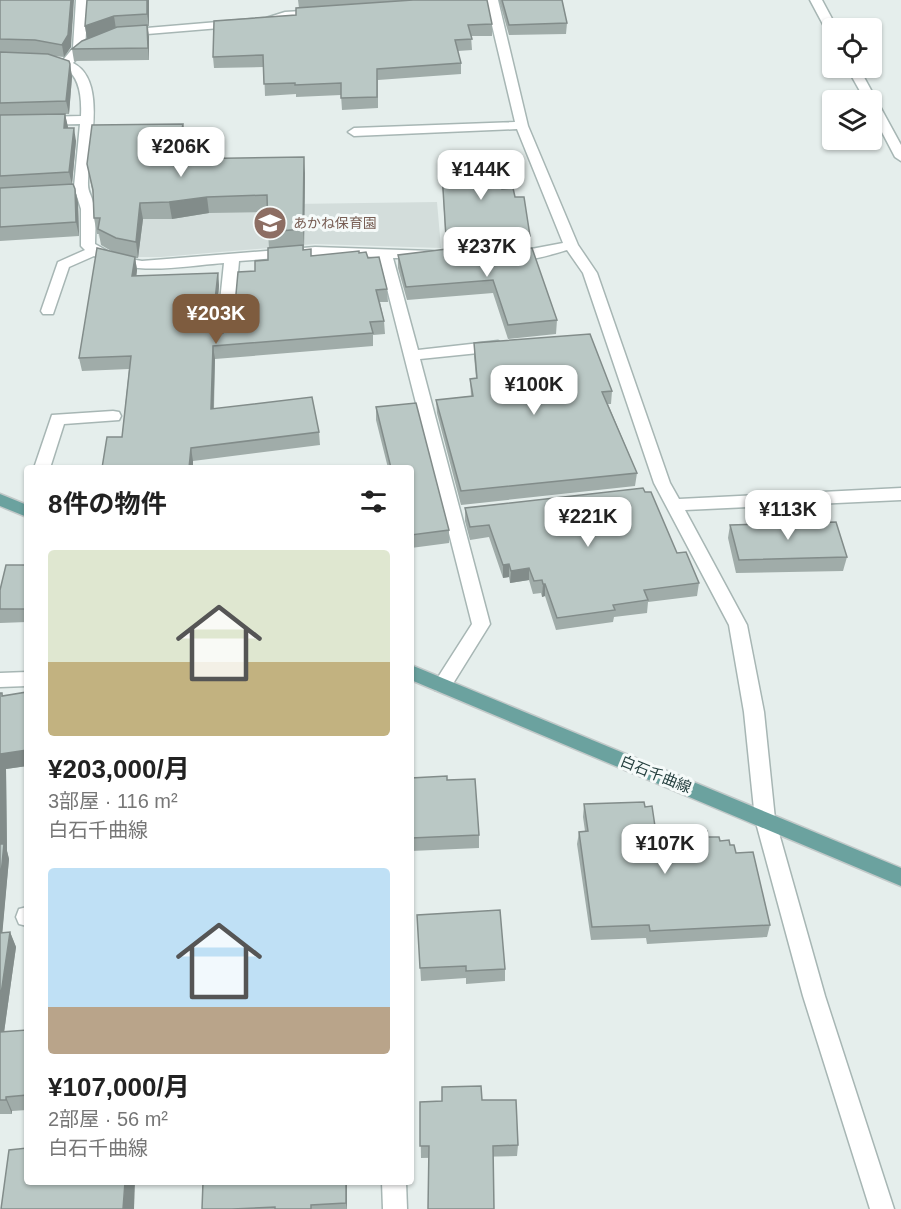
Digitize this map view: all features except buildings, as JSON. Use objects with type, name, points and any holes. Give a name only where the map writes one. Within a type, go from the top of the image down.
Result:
[{"type":"main road","points":[[0,500],[24,511]]},
{"type":"main road","name":"白石千曲線","points":[[414,673],[901,877]]},
{"type":"street","points":[[65,64],[84,48],[82,0]]},
{"type":"street","points":[[816,0],[826,18]]},
{"type":"street","points":[[488,1],[522,125],[571,245],[590,273],[604,335],[671,498],[738,624],[754,712],[765,819],[814,996],[882,1209]]},
{"type":"street","points":[[107,38],[116,33],[267,21],[285,15],[329,12]]},
{"type":"street","points":[[0,58],[65,64],[78,71],[85,86],[86,120],[74,191],[87,203],[88,246],[121,263],[142,265],[315,251],[443,255]]},
{"type":"street","points":[[0,122],[86,120]]},
{"type":"street","points":[[882,122],[901,157]]},
{"type":"street","points":[[354,132],[522,125]]},
{"type":"street","points":[[501,258],[530,255],[571,245]]},
{"type":"street","points":[[48,311],[63,265],[95,251]]},
{"type":"street","points":[[385,253],[411,355],[458,513],[481,624],[442,685]]},
{"type":"street","points":[[224,340],[232,258]]},
{"type":"street","points":[[411,355],[517,344]]},
{"type":"street","points":[[43,465],[58,418],[113,416]]},
{"type":"street","points":[[643,493],[671,498],[901,494]]},
{"type":"street","points":[[0,680],[24,679]]},
{"type":"street","points":[[394,1185],[395,1209]]},
{"type":"shaded area","name":"あかね保育園","points":[[437,202],[441,248],[315,244],[138,257],[101,241],[98,235],[103,212],[292,204]]},
{"type":"place","name":"あかね保育園","points":[[270,223]]}]
